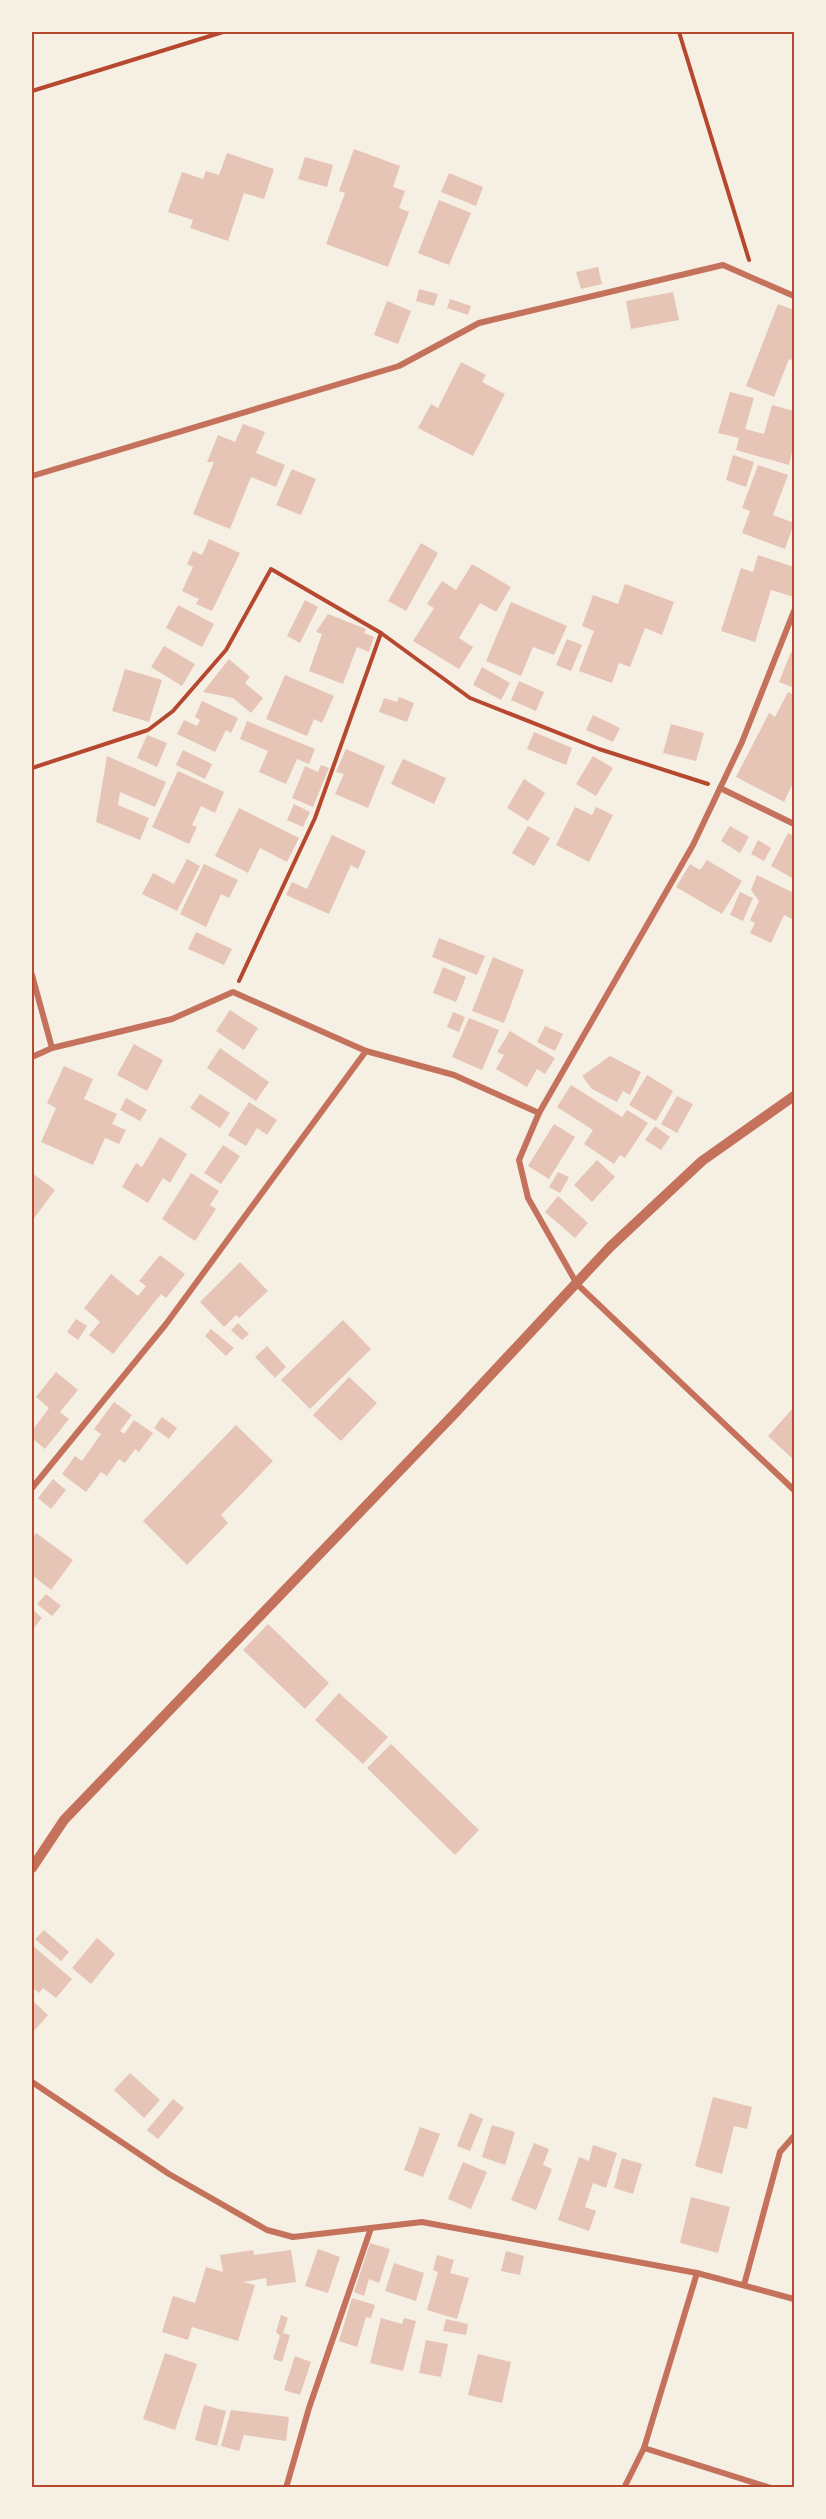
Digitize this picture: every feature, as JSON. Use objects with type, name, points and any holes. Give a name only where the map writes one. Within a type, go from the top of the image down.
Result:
[{"type":"street","points":[[32,476],[399,366],[479,323],[723,265],[795,296]]},
{"type":"street","points":[[795,611],[742,742],[720,788],[643,935],[539,1113],[519,1160],[528,1198],[577,1284],[795,1490]]},
{"type":"street","points":[[720,788],[795,824]]},
{"type":"street","points":[[32,975],[52,1048]]},
{"type":"street","points":[[32,1057],[52,1048],[172,1019],[233,992],[366,1051],[454,1075],[539,1113]]},
{"type":"street","points":[[32,1488],[166,1324],[366,1051]]},
{"type":"street","points":[[32,1868],[64,1820],[610,1248],[702,1161],[795,1096]]},
{"type":"street","points":[[32,2082],[169,2174],[267,2230],[293,2237],[422,2222],[697,2273],[795,2299]]},
{"type":"street","points":[[744,2285],[780,2152],[795,2136]]},
{"type":"street","points":[[286,2487],[309,2408],[371,2228]]},
{"type":"street","points":[[624,2487],[644,2448],[697,2273]]},
{"type":"street","points":[[644,2448],[771,2487]]},
{"type":"path","points":[[32,91],[223,32]]},
{"type":"path","points":[[679,32],[754,278]]},
{"type":"path","points":[[32,768],[148,730],[173,711],[226,650],[271,569],[381,633],[470,698],[598,749],[720,788]]},
{"type":"path","points":[[233,992],[315,818],[381,633]]},
{"type":"building","points":[[354,149],[400,166],[393,187],[405,191],[399,208],[409,212],[388,267],[326,244],[345,193],[339,191]]},
{"type":"building","points":[[227,153],[274,169],[264,199],[244,193],[228,241],[190,228],[193,220],[168,212],[182,172],[203,179],[206,171],[219,175]]},
{"type":"building","points":[[305,157],[333,165],[327,187],[298,179]]},
{"type":"building","points":[[449,173],[483,187],[476,206],[441,192]]},
{"type":"building","points":[[439,200],[471,213],[449,265],[418,253]]},
{"type":"building","points":[[598,267],[602,284],[581,289],[576,272]]},
{"type":"building","points":[[419,289],[438,294],[434,306],[416,301]]},
{"type":"building","points":[[673,292],[679,320],[631,329],[626,301]]},
{"type":"building","points":[[450,299],[471,306],[468,315],[447,308]]},
{"type":"building","points":[[387,301],[411,311],[398,344],[374,335]]},
{"type":"building","points":[[778,304],[794,310],[794,361],[789,359],[774,397],[746,386]]},
{"type":"building","points":[[461,362],[486,375],[482,382],[505,394],[473,456],[418,428],[431,404],[438,408]]},
{"type":"building","points":[[730,392],[754,398],[745,429],[764,434],[772,405],[794,411],[794,444],[789,465],[736,450],[739,438],[718,433]]},
{"type":"building","points":[[243,424],[265,432],[256,453],[285,465],[276,487],[251,477],[230,529],[193,514],[214,462],[207,462],[218,435],[235,442]]},
{"type":"building","points":[[733,455],[754,462],[746,487],[726,480]]},
{"type":"building","points":[[758,465],[788,475],[773,515],[794,523],[785,549],[742,533],[750,511],[742,508]]},
{"type":"building","points":[[292,469],[316,479],[301,515],[276,505]]},
{"type":"building","points":[[209,539],[240,553],[212,611],[196,604],[199,599],[182,591],[193,567],[187,564],[193,551],[202,555]]},
{"type":"building","points":[[421,543],[438,553],[406,611],[388,601]]},
{"type":"building","points":[[758,555],[794,567],[794,597],[771,590],[755,642],[721,631],[741,568],[753,572]]},
{"type":"building","points":[[472,564],[511,587],[496,612],[480,603],[459,638],[473,647],[459,669],[413,641],[434,608],[427,604],[442,581],[456,590]]},
{"type":"building","points":[[625,584],[674,602],[662,635],[645,628],[630,667],[619,663],[612,683],[579,671],[594,631],[582,626],[593,595],[618,604]]},
{"type":"building","points":[[305,600],[318,607],[300,643],[287,636]]},
{"type":"building","points":[[511,602],[567,626],[554,655],[533,647],[521,676],[486,661]]},
{"type":"building","points":[[178,605],[214,624],[202,647],[166,628]]},
{"type":"building","points":[[328,614],[366,629],[364,633],[374,637],[369,652],[357,647],[343,684],[309,671],[322,634],[316,632]]},
{"type":"building","points":[[567,639],[582,645],[571,671],[556,665]]},
{"type":"building","points":[[164,646],[195,664],[182,686],[151,667]]},
{"type":"building","points":[[791,652],[794,653],[794,688],[779,682]]},
{"type":"building","points":[[229,659],[250,677],[245,683],[263,698],[251,713],[233,698],[203,692]]},
{"type":"building","points":[[482,667],[510,683],[501,700],[473,685]]},
{"type":"building","points":[[125,669],[162,680],[149,722],[112,711]]},
{"type":"building","points":[[285,675],[334,696],[322,723],[314,719],[307,736],[266,719]]},
{"type":"building","points":[[519,681],[544,692],[536,711],[511,700]]},
{"type":"building","points":[[788,692],[794,695],[794,781],[784,802],[736,777],[769,713],[775,717]]},
{"type":"building","points":[[399,697],[414,703],[407,722],[379,712],[384,698],[397,702]]},
{"type":"building","points":[[202,701],[238,718],[231,733],[226,730],[215,752],[177,734],[184,720],[197,726],[200,720],[195,717]]},
{"type":"building","points":[[593,715],[620,728],[613,742],[586,730]]},
{"type":"building","points":[[247,721],[315,749],[309,764],[297,759],[286,784],[259,772],[268,751],[240,739]]},
{"type":"building","points":[[671,724],[704,733],[696,761],[663,753]]},
{"type":"building","points":[[534,732],[572,748],[566,765],[527,749]]},
{"type":"building","points":[[147,735],[167,743],[157,767],[137,758]]},
{"type":"building","points":[[346,749],[385,766],[368,808],[335,794],[344,774],[336,772]]},
{"type":"building","points":[[183,750],[212,764],[205,779],[176,765]]},
{"type":"building","points":[[107,756],[166,782],[155,807],[120,792],[118,805],[149,818],[140,840],[96,822]]},
{"type":"building","points":[[593,756],[613,768],[596,796],[576,784]]},
{"type":"building","points":[[403,759],[446,778],[434,804],[391,784]]},
{"type":"building","points":[[321,765],[329,768],[313,807],[292,798],[305,766],[318,772]]},
{"type":"building","points":[[178,771],[224,792],[215,813],[201,806],[192,825],[197,827],[189,844],[152,827]]},
{"type":"building","points":[[524,779],[545,793],[528,821],[507,808]]},
{"type":"building","points":[[294,804],[310,812],[303,827],[287,820]]},
{"type":"building","points":[[575,807],[592,815],[596,807],[613,815],[589,862],[556,845]]},
{"type":"building","points":[[239,808],[299,838],[287,862],[260,848],[248,873],[215,856]]},
{"type":"building","points":[[528,826],[550,838],[534,866],[512,853]]},
{"type":"building","points":[[730,826],[749,837],[740,853],[721,841]]},
{"type":"building","points":[[788,833],[794,836],[792,878],[771,866]]},
{"type":"building","points":[[332,835],[366,851],[358,869],[351,865],[329,914],[286,895],[292,882],[307,889]]},
{"type":"building","points":[[758,840],[771,848],[764,861],[751,854]]},
{"type":"building","points":[[187,859],[200,866],[177,911],[142,894],[153,873],[174,884]]},
{"type":"building","points":[[707,860],[742,881],[722,914],[676,887],[690,864],[700,870]]},
{"type":"building","points":[[204,864],[238,880],[229,898],[221,894],[206,927],[180,914]]},
{"type":"building","points":[[757,875],[794,893],[794,920],[784,915],[771,943],[750,933],[755,923],[750,920],[759,901],[751,890]]},
{"type":"building","points":[[740,892],[753,898],[743,921],[730,915]]},
{"type":"building","points":[[196,932],[232,949],[224,965],[188,949]]},
{"type":"building","points":[[439,938],[485,956],[477,975],[432,957]]},
{"type":"building","points":[[493,957],[524,970],[504,1023],[472,1011]]},
{"type":"building","points":[[443,967],[466,977],[456,1002],[433,993]]},
{"type":"building","points":[[230,1010],[258,1028],[244,1050],[216,1031]]},
{"type":"building","points":[[453,1012],[465,1017],[459,1032],[447,1027]]},
{"type":"building","points":[[469,1018],[499,1030],[482,1070],[452,1057]]},
{"type":"building","points":[[545,1026],[563,1034],[555,1051],[537,1042]]},
{"type":"building","points":[[510,1031],[555,1058],[545,1074],[537,1069],[527,1087],[496,1069],[504,1055],[497,1052]]},
{"type":"building","points":[[134,1044],[163,1060],[147,1091],[117,1075]]},
{"type":"building","points":[[220,1048],[269,1082],[256,1101],[207,1068]]},
{"type":"building","points":[[610,1056],[641,1072],[630,1095],[623,1091],[617,1102],[592,1089],[582,1076]]},
{"type":"building","points":[[64,1066],[93,1079],[84,1099],[117,1114],[112,1124],[126,1130],[119,1144],[105,1138],[93,1165],[41,1142],[56,1108],[47,1103]]},
{"type":"building","points":[[647,1075],[673,1091],[656,1121],[629,1105]]},
{"type":"building","points":[[571,1085],[622,1117],[627,1110],[648,1123],[625,1158],[620,1155],[614,1164],[584,1144],[593,1130],[557,1107]]},
{"type":"building","points":[[200,1094],[230,1113],[220,1128],[190,1108]]},
{"type":"building","points":[[677,1096],[693,1104],[677,1133],[661,1124]]},
{"type":"building","points":[[126,1098],[147,1110],[140,1121],[120,1110]]},
{"type":"building","points":[[249,1102],[277,1120],[267,1135],[257,1128],[246,1146],[228,1135]]},
{"type":"building","points":[[554,1124],[575,1137],[549,1179],[528,1166]]},
{"type":"building","points":[[655,1126],[670,1137],[661,1150],[645,1140]]},
{"type":"building","points":[[160,1137],[187,1154],[170,1183],[163,1178],[148,1203],[122,1187],[136,1163],[142,1167]]},
{"type":"building","points":[[223,1145],[240,1156],[221,1184],[204,1173]]},
{"type":"building","points":[[597,1160],[615,1177],[592,1202],[574,1185]]},
{"type":"building","points":[[558,1172],[569,1177],[560,1193],[549,1187]]},
{"type":"building","points":[[32,1173],[55,1190],[32,1221]]},
{"type":"building","points":[[191,1173],[219,1191],[210,1205],[216,1209],[195,1241],[162,1219]]},
{"type":"building","points":[[558,1196],[588,1223],[575,1238],[545,1212]]},
{"type":"building","points":[[160,1255],[185,1274],[166,1298],[161,1294],[113,1354],[89,1335],[100,1322],[84,1308],[111,1274],[138,1296],[146,1286],[139,1281]]},
{"type":"building","points":[[240,1262],[268,1291],[239,1318],[236,1315],[224,1327],[200,1302]]},
{"type":"building","points":[[76,1319],[87,1326],[78,1340],[67,1332]]},
{"type":"building","points":[[343,1320],[371,1349],[310,1409],[281,1380]]},
{"type":"building","points":[[238,1323],[249,1334],[242,1340],[231,1330]]},
{"type":"building","points":[[211,1329],[234,1348],[226,1356],[205,1336]]},
{"type":"building","points":[[267,1346],[286,1367],[275,1378],[255,1357]]},
{"type":"building","points":[[56,1372],[78,1390],[60,1412],[69,1419],[45,1449],[32,1438],[32,1431],[49,1408],[36,1397]]},
{"type":"building","points":[[349,1377],[377,1403],[341,1441],[313,1415]]},
{"type":"building","points":[[114,1402],[132,1415],[120,1431],[124,1434],[134,1420],[153,1433],[139,1452],[135,1449],[125,1463],[119,1459],[107,1476],[101,1472],[86,1492],[62,1474],[75,1456],[82,1461],[101,1434],[94,1429]]},
{"type":"building","points":[[794,1407],[794,1460],[768,1436]]},
{"type":"building","points":[[162,1417],[177,1428],[169,1439],[154,1428]]},
{"type":"building","points":[[236,1425],[273,1461],[221,1515],[228,1523],[187,1565],[143,1521]]},
{"type":"building","points":[[53,1479],[66,1490],[51,1509],[38,1498]]},
{"type":"building","points":[[36,1533],[73,1560],[51,1590],[32,1575],[32,1539]]},
{"type":"building","points":[[46,1594],[61,1606],[52,1616],[37,1604]]},
{"type":"building","points":[[32,1609],[42,1618],[32,1630]]},
{"type":"building","points":[[268,1624],[329,1683],[305,1709],[243,1650]]},
{"type":"building","points":[[339,1693],[388,1737],[363,1764],[315,1720]]},
{"type":"building","points":[[391,1744],[479,1830],[455,1855],[367,1768]]},
{"type":"building","points":[[44,1930],[69,1952],[61,1961],[35,1939]]},
{"type":"building","points":[[97,1938],[115,1954],[91,1984],[72,1968]]},
{"type":"building","points":[[32,1945],[72,1979],[56,1998],[43,1988],[39,1993],[32,1987]]},
{"type":"building","points":[[32,2000],[48,2015],[32,2033]]},
{"type":"building","points":[[130,2073],[160,2100],[144,2118],[114,2090]]},
{"type":"building","points":[[713,2097],[752,2107],[747,2129],[734,2126],[722,2174],[695,2166]]},
{"type":"building","points":[[173,2099],[184,2108],[158,2139],[147,2130]]},
{"type":"building","points":[[470,2113],[483,2119],[470,2151],[457,2146]]},
{"type":"building","points":[[492,2125],[515,2132],[505,2165],[482,2157]]},
{"type":"building","points":[[420,2127],[440,2134],[423,2177],[404,2170]]},
{"type":"building","points":[[534,2143],[549,2149],[543,2165],[552,2169],[536,2210],[511,2200]]},
{"type":"building","points":[[593,2145],[617,2153],[606,2188],[593,2183],[585,2207],[596,2211],[589,2231],[558,2220],[579,2157],[589,2161]]},
{"type":"building","points":[[622,2158],[642,2164],[633,2194],[614,2188]]},
{"type":"building","points":[[463,2162],[487,2172],[471,2209],[448,2199]]},
{"type":"building","points":[[691,2197],[730,2207],[718,2253],[680,2243]]},
{"type":"building","points":[[370,2243],[390,2249],[379,2283],[369,2279],[364,2296],[354,2292]]},
{"type":"building","points":[[318,2249],[340,2257],[328,2293],[305,2286]]},
{"type":"building","points":[[253,2250],[254,2255],[291,2250],[296,2282],[267,2286],[266,2278],[243,2282],[255,2285],[238,2341],[192,2327],[188,2340],[162,2332],[173,2296],[195,2303],[206,2267],[223,2272],[220,2255]]},
{"type":"building","points":[[506,2251],[524,2256],[520,2275],[501,2271]]},
{"type":"building","points":[[437,2255],[454,2260],[450,2273],[469,2278],[457,2319],[427,2310],[438,2272],[433,2270]]},
{"type":"building","points":[[394,2263],[424,2273],[416,2301],[385,2291]]},
{"type":"building","points":[[352,2298],[375,2305],[371,2318],[366,2317],[357,2347],[339,2341]]},
{"type":"building","points":[[281,2315],[288,2318],[283,2333],[290,2335],[282,2362],[273,2359],[280,2336],[276,2332]]},
{"type":"building","points":[[381,2318],[402,2324],[404,2318],[416,2321],[403,2371],[370,2363]]},
{"type":"building","points":[[446,2319],[468,2324],[466,2335],[443,2331]]},
{"type":"building","points":[[426,2340],[448,2344],[441,2377],[419,2373]]},
{"type":"building","points":[[165,2353],[197,2364],[175,2430],[143,2419]]},
{"type":"building","points":[[478,2354],[511,2362],[502,2403],[468,2395]]},
{"type":"building","points":[[295,2356],[311,2362],[300,2395],[284,2390]]},
{"type":"building","points":[[204,2405],[226,2411],[217,2446],[195,2440]]},
{"type":"building","points":[[231,2410],[289,2417],[286,2441],[244,2435],[239,2451],[221,2446]]}]
